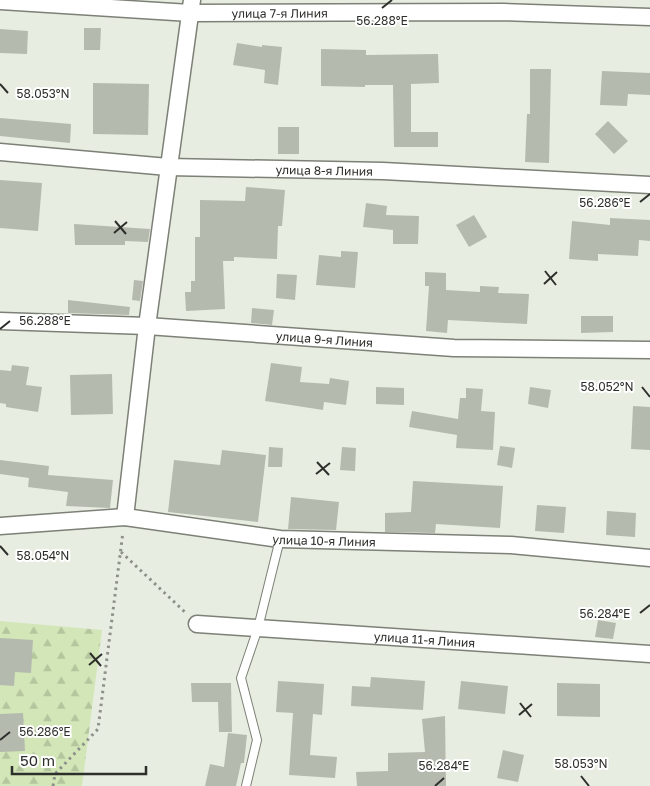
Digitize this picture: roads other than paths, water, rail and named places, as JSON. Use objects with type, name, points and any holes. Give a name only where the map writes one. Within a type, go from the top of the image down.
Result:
[{"type":"street","name":"улица 7-я Линия","points":[[0,1],[650,17]]},
{"type":"street","points":[[125,517],[146,326],[191,7]]},
{"type":"street","name":"улица 8-я Линия","points":[[0,152],[168,167],[383,171],[650,185]]},
{"type":"street","name":"улица 9-я Линия","points":[[0,322],[146,326],[454,348],[650,350]]},
{"type":"street","name":"улица 10-я Линия","points":[[0,526],[125,517],[280,539],[511,545],[650,558]]},
{"type":"street","name":"улица 11-я Линия","points":[[197,624],[650,654]]},
{"type":"lane","points":[[246,786],[257,740],[241,678],[258,628],[280,539]]}]
